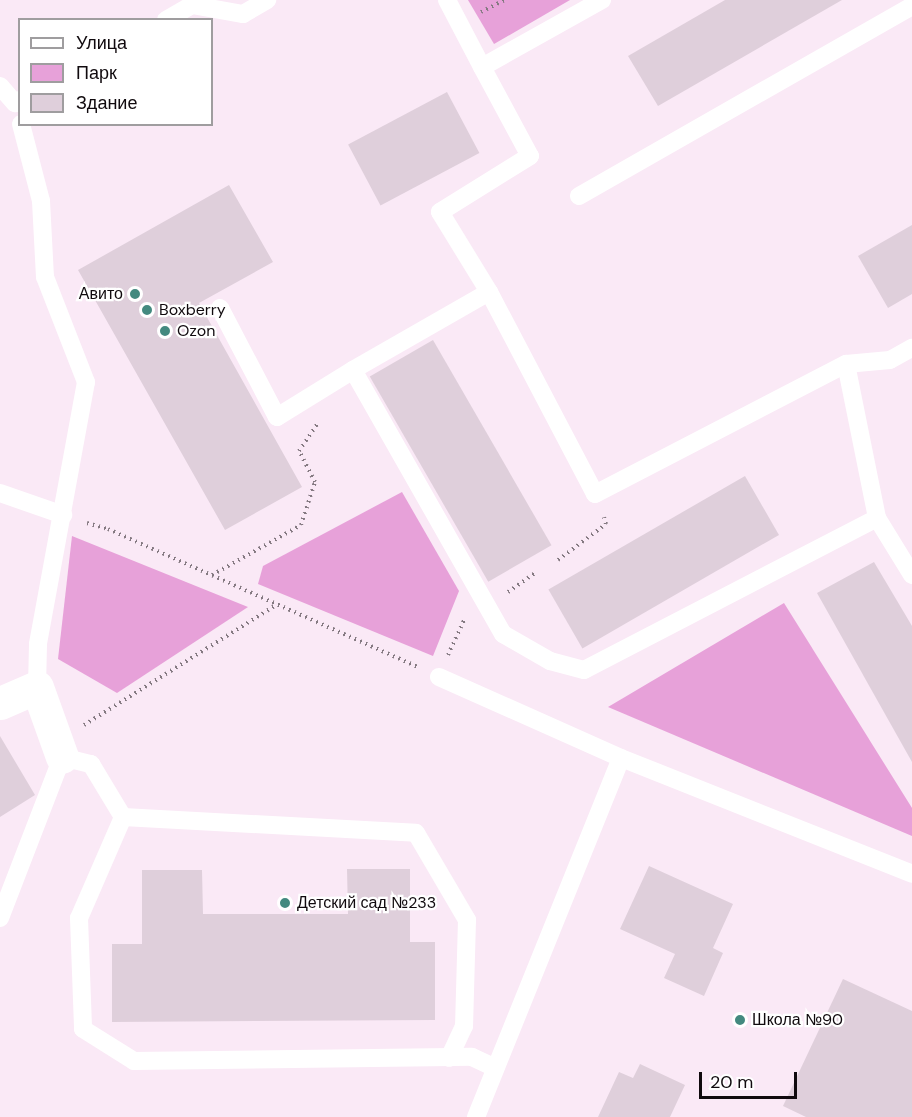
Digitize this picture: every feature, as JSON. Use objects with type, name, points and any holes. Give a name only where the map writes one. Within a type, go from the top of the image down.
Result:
[{"type":"street","points":[[0,703],[37,687],[58,750]]},
{"type":"lane","points":[[169,18],[192,5],[243,14],[267,0]]},
{"type":"lane","points":[[447,0],[530,156],[440,212],[489,292],[596,494],[846,364],[890,360],[912,348]]},
{"type":"lane","points":[[483,68],[602,0]]},
{"type":"lane","points":[[579,196],[912,6]]},
{"type":"lane","points":[[0,86],[18,108]]},
{"type":"lane","points":[[22,126],[41,201],[45,277],[86,382],[38,644],[37,687]]},
{"type":"lane","points":[[219,308],[277,417],[353,370],[489,292]]},
{"type":"lane","points":[[846,364],[877,518],[912,575]]},
{"type":"lane","points":[[353,370],[502,634],[550,661],[584,670],[877,518]]},
{"type":"lane","points":[[0,493],[63,515]]},
{"type":"lane","points":[[439,676],[621,758],[912,874]]},
{"type":"lane","points":[[0,918],[7,884],[58,750],[91,764],[123,817]]},
{"type":"lane","points":[[476,1117],[621,758]]},
{"type":"lane","points":[[123,817],[79,918],[83,1029],[134,1061],[472,1057],[496,1068]]},
{"type":"lane","points":[[123,817],[416,833],[467,920],[464,1026],[448,1058]]},
{"type":"path","points":[[212,575],[301,525],[315,482],[299,451],[323,415]]},
{"type":"path","points":[[558,560],[606,524],[596,494]]},
{"type":"path","points":[[63,515],[108,529],[439,676],[482,599],[537,572]]},
{"type":"path","points":[[58,750],[277,605]]},
{"type":"green space","points":[[468,0],[570,0],[494,44]]},
{"type":"green space","points":[[402,492],[459,591],[433,656],[258,584],[263,566]]},
{"type":"green space","points":[[72,536],[248,607],[117,693],[58,659]]},
{"type":"green space","points":[[784,603],[912,808],[912,836],[608,707]]},
{"type":"building","points":[[725,0],[842,0],[658,106],[628,56]]},
{"type":"building","points":[[447,92],[479,153],[381,206],[348,145]]},
{"type":"building","points":[[229,185],[273,262],[199,303],[302,487],[225,530],[78,270]]},
{"type":"building","points":[[912,225],[912,294],[888,308],[858,256]]},
{"type":"building","points":[[433,340],[552,545],[488,582],[370,377]]},
{"type":"building","points":[[745,476],[779,535],[582,648],[548,590]]},
{"type":"building","points":[[874,562],[912,626],[912,762],[817,593]]},
{"type":"building","points":[[0,736],[35,795],[0,817]]},
{"type":"building","points":[[649,866],[733,904],[713,948],[723,953],[704,996],[664,978],[675,954],[620,929]]},
{"type":"building","points":[[347,869],[410,869],[410,942],[435,942],[435,1020],[112,1022],[112,944],[142,944],[142,870],[202,870],[203,914],[348,914]]},
{"type":"building","points":[[843,979],[912,1011],[912,1117],[806,1117],[783,1106]]},
{"type":"building","points":[[640,1064],[685,1085],[670,1117],[598,1117],[619,1072],[633,1078]]},
{"type":"place","name":"Авито","points":[[135,294]]},
{"type":"place","name":"Boxberry","points":[[147,310]]},
{"type":"place","name":"Ozon","points":[[165,331]]},
{"type":"place","name":"Детский сад №233","points":[[285,903]]},
{"type":"place","name":"Школа №90","points":[[740,1020]]}]
